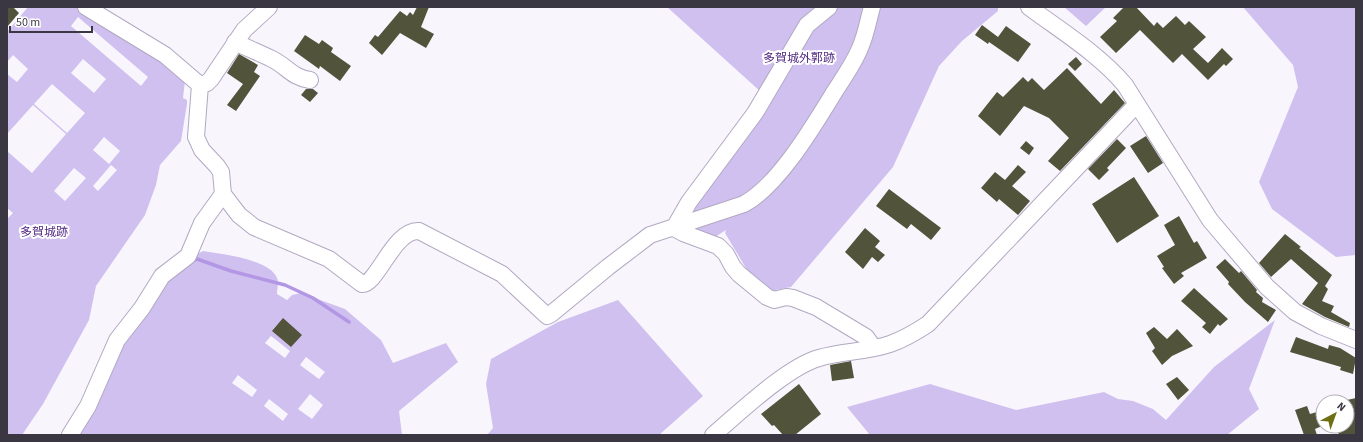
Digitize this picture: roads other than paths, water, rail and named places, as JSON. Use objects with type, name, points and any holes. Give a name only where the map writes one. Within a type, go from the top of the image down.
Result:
[{"type":"street","points":[[86,7],[165,55],[200,85]]},
{"type":"street","points":[[200,85],[207,83],[211,79],[246,27],[269,7]]},
{"type":"street","points":[[674,228],[689,202],[755,113],[807,25],[829,7]]},
{"type":"street","points":[[200,85],[196,137],[202,150],[218,166],[223,194],[239,215],[254,227],[329,259],[362,284],[369,282],[406,234],[419,231],[502,274],[547,316],[642,240],[656,233],[744,204],[755,198],[766,188],[791,158],[852,65],[866,33],[872,7]]},
{"type":"street","points":[[1029,7],[1116,74],[1138,104],[1210,220],[1268,287],[1295,312],[1321,326],[1356,340]]},
{"type":"street","points":[[235,42],[274,60],[291,74],[300,79],[310,80]]},
{"type":"street","points":[[713,435],[787,375],[806,363],[819,358],[890,344],[908,337],[928,324],[1138,104]]},
{"type":"street","points":[[70,435],[88,406],[116,340],[142,308],[162,276],[188,256],[202,223],[223,194]]},
{"type":"street","points":[[674,228],[683,233],[718,246],[726,254],[736,270],[749,284],[767,297],[774,300],[786,297],[793,298],[816,307],[866,337],[873,347]]},
{"type":"waterway","points":[[191,261],[197,259],[231,271],[285,285],[313,298],[349,322]]},
{"type":"park label","name":"多賀城外郭跡","points":[[799,58]]},
{"type":"park label","name":"多賀城跡","points":[[44,232]]}]
